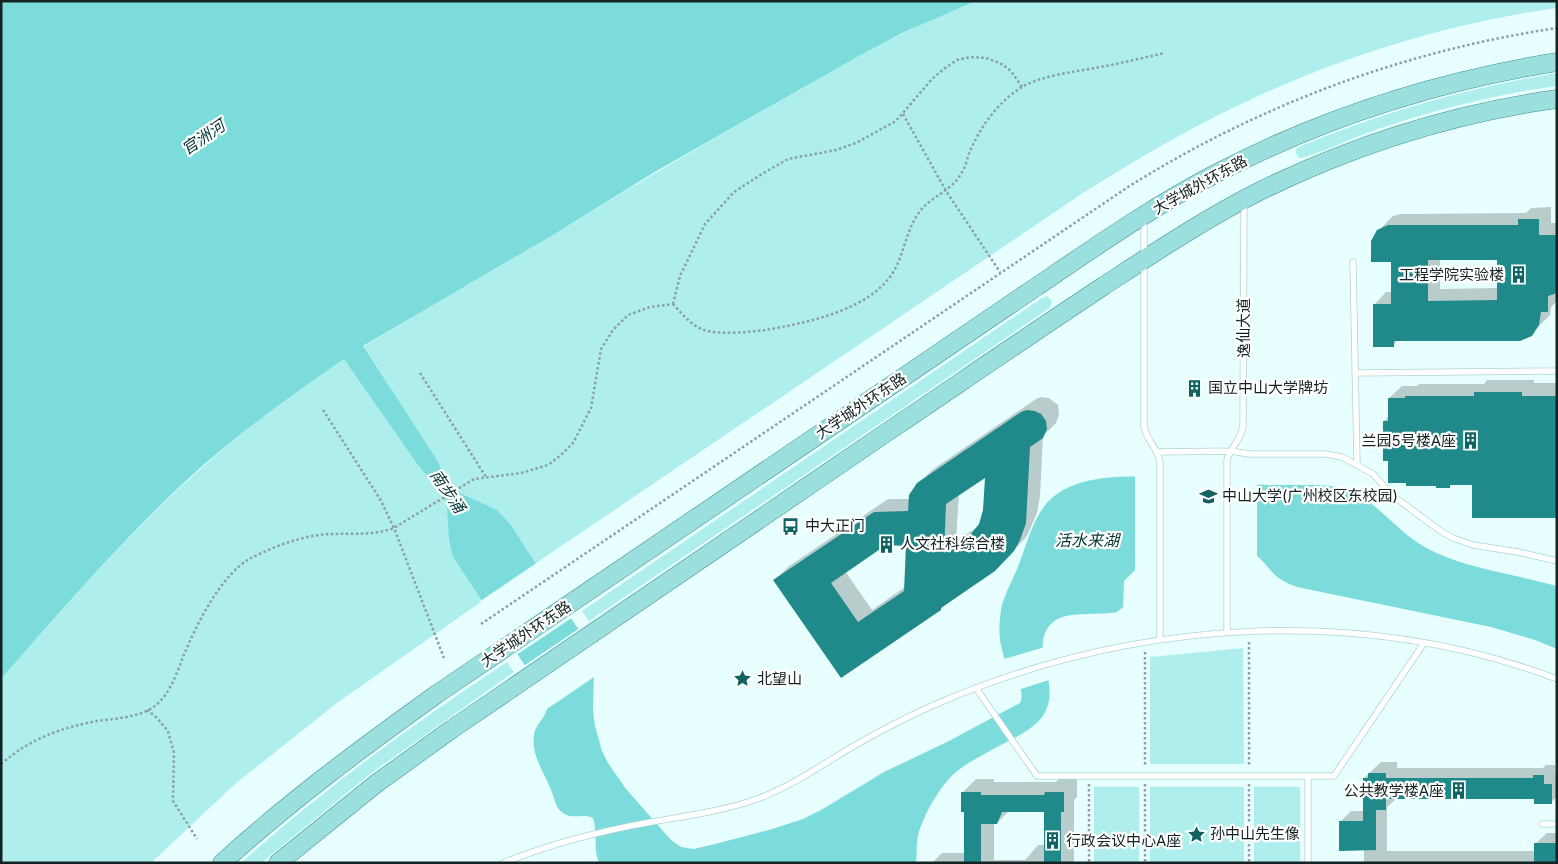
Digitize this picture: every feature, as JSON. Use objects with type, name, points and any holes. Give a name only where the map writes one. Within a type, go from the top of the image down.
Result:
[{"type":"main road","name":"大学城外环东路","points":[[222,863],[284,810],[346,761],[437,694],[1036,287],[1144,216],[1226,168],[1333,121],[1443,85],[1557,62]]},
{"type":"main road","points":[[278,863],[377,783],[521,682],[1055,318],[1191,230],[1244,200],[1304,171],[1386,140],[1461,118],[1557,99]]},
{"type":"lane","name":"逸仙大道","points":[[1227,632],[1227,460],[1240,439],[1244,427],[1244,200]]},
{"type":"lane","points":[[1144,216],[1144,426],[1146,436],[1157,452],[1160,462],[1160,640]]},
{"type":"lane","points":[[1353,262],[1357,463]]},
{"type":"lane","points":[[1355,373],[1557,371]]},
{"type":"lane","points":[[1157,452],[1231,451],[1250,454],[1326,454],[1342,457],[1357,463],[1373,474],[1393,496],[1427,522],[1453,538],[1473,546],[1518,552],[1557,561]]},
{"type":"lane","points":[[503,863],[596,833],[712,812],[735,806],[793,783],[886,729],[939,702],[1010,675],[1050,663],[1091,652],[1145,642],[1249,631],[1315,631],[1362,635],[1424,643],[1495,659],[1557,679]]},
{"type":"lane","points":[[976,688],[1037,776],[1334,776],[1424,643]]},
{"type":"lane","points":[[1308,776],[1308,863]]},
{"type":"lane","points":[[1542,824],[1557,824]]},
{"type":"path","points":[[673,304],[690,321],[704,330],[720,332],[753,332],[802,323],[849,307],[869,296],[894,272],[902,255],[910,228],[921,210],[946,191],[962,173],[969,152],[985,123],[996,109],[1022,87],[1059,74],[1165,54]]},
{"type":"path","points":[[673,304],[680,276],[705,224],[734,192],[762,174],[788,159],[836,150],[856,143],[896,121],[932,79],[957,60],[971,57],[986,58],[1000,63],[1011,71],[1022,87]]},
{"type":"path","points":[[903,114],[946,191],[1000,272]]},
{"type":"path","points":[[1,764],[26,745],[49,733],[128,716],[152,708],[166,694],[202,614],[235,571],[250,559],[298,539],[319,535],[380,532],[394,528],[474,478],[521,473],[548,465],[573,443],[591,408],[601,348],[613,330],[628,315],[650,307],[673,304]]},
{"type":"path","points":[[420,373],[486,477]]},
{"type":"path","points":[[323,410],[380,499],[394,528],[444,658]]},
{"type":"path","points":[[481,624],[556,573]]},
{"type":"path","points":[[1249,631],[1249,863]]},
{"type":"path","points":[[1145,642],[1145,863]]},
{"type":"path","points":[[147,710],[168,731],[174,753],[173,801],[197,839]]},
{"type":"path","points":[[1089,776],[1089,863]]},
{"type":"shaded area","points":[[976,1],[1557,1],[1557,8],[1518,14],[1441,31],[1328,67],[1234,107],[1125,167],[1083,193],[545,557],[337,703],[235,784],[151,863],[1,863],[1,679],[134,532],[206,464],[283,401],[318,376],[391,330],[838,67],[905,32]]},
{"type":"shaded area","points":[[1557,73],[1557,86],[1512,93],[1446,108],[1381,128],[1302,158],[1299,158],[1296,154],[1296,149],[1301,146],[1364,122],[1427,102],[1491,86]]},
{"type":"shaded area","points":[[1047,296],[1052,301],[1048,309],[589,621],[582,611],[1042,298]]},
{"type":"shaded area","points":[[1243,648],[1244,764],[1150,764],[1150,657]]},
{"type":"shaded area","points":[[507,662],[514,672],[370,774],[261,863],[241,863],[304,809],[370,758]]},
{"type":"shaded area","points":[[1094,787],[1139,787],[1139,863],[1094,863]]},
{"type":"shaded area","points":[[1150,787],[1244,787],[1244,863],[1150,863]]},
{"type":"shaded area","points":[[1254,787],[1300,787],[1300,863],[1254,863]]},
{"type":"water","points":[[1,1],[976,1],[902,33],[855,58],[653,173],[553,235],[363,346],[435,457],[449,483],[460,493],[497,510],[510,524],[588,644],[594,672],[593,711],[602,751],[626,789],[671,840],[681,847],[694,849],[769,830],[803,819],[884,772],[947,742],[1020,703],[1022,694],[1006,662],[1001,644],[999,633],[1002,605],[1032,528],[1046,504],[1053,497],[1071,486],[1092,480],[1142,477],[1238,484],[1323,485],[1344,489],[1365,499],[1403,532],[1438,554],[1471,565],[1557,586],[1557,649],[1535,640],[1491,627],[1297,587],[1279,578],[1252,553],[1241,551],[1211,552],[1135,570],[1124,581],[1123,607],[1117,612],[1065,616],[1052,623],[1045,633],[1043,644],[1043,655],[1050,692],[1048,705],[1042,717],[1026,731],[970,762],[950,777],[933,801],[920,828],[917,839],[916,863],[599,863],[596,852],[593,818],[571,816],[560,811],[534,750],[536,727],[546,711],[545,696],[453,557],[449,540],[447,507],[443,495],[418,465],[344,359],[254,424],[191,476],[105,562],[1,679]]},
{"type":"pier","points":[[1135,476],[1257,482],[1257,560],[1251,555],[1243,553],[1221,553],[1135,571]]},
{"type":"pier","points":[[538,562],[573,617],[515,656],[479,602]]},
{"type":"pier","points":[[580,628],[590,643],[597,675],[544,711],[545,703],[543,697],[522,667]]},
{"type":"pier","points":[[1045,647],[1052,679],[1018,690],[1004,659]]},
{"type":"building","name":"工程学院实验楼","points":[[1518,219],[1539,219],[1539,235],[1557,235],[1557,293],[1548,296],[1548,312],[1541,312],[1539,325],[1532,336],[1520,341],[1394,341],[1394,347],[1373,347],[1373,304],[1391,304],[1391,262],[1371,262],[1371,241],[1377,230],[1388,225],[1518,225]],"holes":[[[1428,260],[1497,260],[1497,300],[1428,301]]]},
{"type":"building","name":"兰园5号楼A座","points":[[1474,392],[1522,392],[1522,396],[1557,396],[1557,518],[1472,518],[1472,485],[1450,485],[1450,488],[1436,488],[1436,486],[1406,486],[1406,483],[1388,483],[1388,461],[1383,461],[1383,421],[1388,421],[1388,398],[1405,398],[1405,396],[1474,396]]},
{"type":"building","name":"人文社科综合楼","points":[[1027,410],[1041,414],[1046,421],[1047,429],[1043,438],[1030,447],[1026,523],[1014,551],[995,571],[841,678],[773,580],[874,512],[908,511],[909,495],[917,483],[1021,412]],"holes":[[[985,478],[983,510],[979,524],[971,534],[944,553],[946,504]],[[886,545],[906,546],[904,591],[858,622],[831,583]]]},
{"type":"building","name":"公共教学楼A座","points":[[1368,773],[1386,773],[1386,778],[1533,778],[1533,775],[1544,775],[1544,784],[1552,784],[1552,804],[1534,804],[1534,799],[1386,799],[1386,810],[1376,810],[1376,850],[1339,851],[1339,821],[1363,821],[1363,778],[1368,778]]},
{"type":"building","name":"行政会议中心A座","points":[[961,792],[981,792],[981,795],[1044,795],[1045,792],[1064,792],[1064,812],[1061,812],[1061,863],[1044,863],[1044,812],[1002,812],[997,824],[981,824],[981,863],[964,863],[964,812],[961,812]]},
{"type":"building","points":[[1534,843],[1557,843],[1557,863],[1534,863]]},
{"type":"place","name":"工程学院实验楼","points":[[1518,275]]},
{"type":"place","name":"国立中山大学牌坊","points":[[1194,388]]},
{"type":"place","name":"兰园5号楼A座","points":[[1470,441]]},
{"type":"place","name":"中山大学(广州校区东校园)","points":[[1208,496]]},
{"type":"place","name":"中大正门","points":[[791,526]]},
{"type":"place","name":"人文社科综合楼","points":[[886,544]]},
{"type":"place","name":"北望山","points":[[743,679]]},
{"type":"place","name":"公共教学楼A座","points":[[1458,791]]},
{"type":"place","name":"孙中山先生像","points":[[1196,834]]},
{"type":"place","name":"行政会议中心A座","points":[[1052,841]]},
{"type":"water label","name":"官洲河","points":[[203,137]]},
{"type":"water label","name":"南步涌","points":[[448,491]]},
{"type":"water label","name":"活水来湖","points":[[1087,540]]}]
